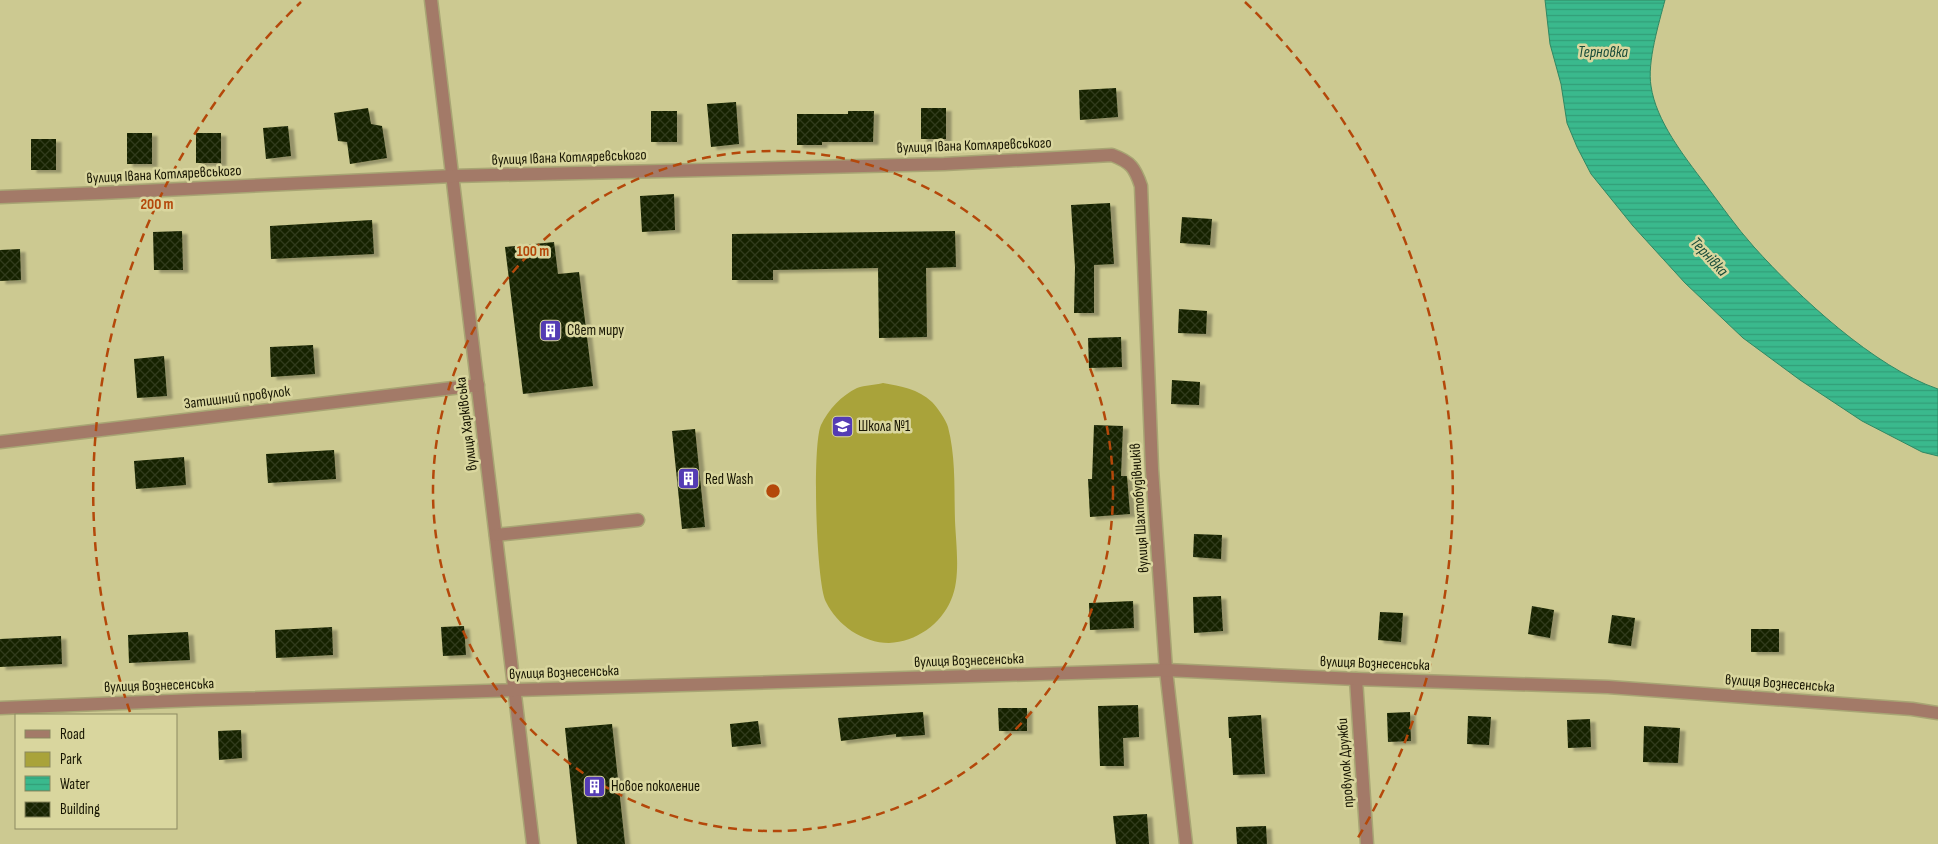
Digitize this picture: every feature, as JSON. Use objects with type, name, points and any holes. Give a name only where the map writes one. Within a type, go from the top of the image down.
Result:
[{"type":"street","name":"вулиця Харківська","points":[[431,0],[533,844]]},
{"type":"street","name":"вулиця Івана Котляревського","points":[[0,197],[453,176],[944,164],[1112,155],[1124,159],[1135,169]]},
{"type":"street","name":"вулиця Шахтобудівників","points":[[1135,169],[1141,186],[1152,469],[1166,670],[1186,844]]},
{"type":"street","name":"Затишний провулок","points":[[0,442],[478,385]]},
{"type":"street","points":[[496,535],[638,520]]},
{"type":"street","name":"вулиця Вознесенська","points":[[0,708],[1166,670],[1356,679],[1608,687],[1912,709],[1938,713]]},
{"type":"street","name":"провулок Дружби","points":[[1356,679],[1367,844]]},
{"type":"green space","points":[[883,383],[896,385],[921,394],[932,402],[947,424],[951,439],[953,462],[957,561],[954,592],[947,609],[941,617],[918,635],[899,642],[889,643],[870,640],[852,631],[837,618],[826,602],[820,569],[816,514],[818,438],[824,419],[841,399],[851,391],[860,387]]},
{"type":"water","name":"Терновка","points":[[1545,0],[1665,0],[1654,43],[1650,76],[1654,99],[1672,138],[1741,232],[1772,267],[1815,308],[1864,348],[1889,365],[1914,379],[1938,389],[1938,456],[1922,452],[1862,421],[1800,380],[1743,338],[1685,283],[1633,226],[1591,174],[1567,123],[1561,84],[1550,44]]},
{"type":"building","points":[[1116,88],[1118,117],[1080,120],[1079,90]]},
{"type":"building","points":[[736,102],[739,144],[711,147],[707,104]]},
{"type":"building","points":[[368,108],[371,124],[382,126],[387,158],[350,164],[347,142],[338,141],[334,113]]},
{"type":"building","points":[[921,108],[946,108],[946,139],[921,139]]},
{"type":"building","points":[[651,111],[677,111],[677,142],[651,142]]},
{"type":"building","points":[[848,111],[874,111],[873,142],[822,142],[822,145],[797,145],[797,114],[848,114]]},
{"type":"building","points":[[288,126],[291,156],[266,159],[263,128]]},
{"type":"building","points":[[127,133],[152,133],[152,164],[127,164]]},
{"type":"building","points":[[196,133],[221,133],[221,163],[196,163]]},
{"type":"building","points":[[31,139],[56,139],[56,170],[31,170]]},
{"type":"building","points":[[674,194],[675,230],[642,232],[640,196]]},
{"type":"building","points":[[1110,203],[1114,264],[1094,265],[1094,313],[1074,313],[1075,267],[1071,205]]},
{"type":"building","points":[[1182,217],[1212,219],[1210,245],[1180,243]]},
{"type":"building","points":[[372,220],[374,254],[271,259],[270,226]]},
{"type":"building","points":[[182,231],[183,270],[154,270],[153,232]]},
{"type":"building","points":[[955,231],[956,267],[926,268],[927,337],[879,338],[878,268],[773,270],[773,280],[732,280],[732,234]]},
{"type":"building","name":"Свет миру","points":[[554,242],[558,274],[579,272],[593,386],[523,394],[505,247]]},
{"type":"building","points":[[20,249],[21,280],[0,281],[0,250]]},
{"type":"building","points":[[1179,309],[1207,311],[1206,334],[1178,333]]},
{"type":"building","points":[[1121,337],[1122,367],[1089,368],[1088,338]]},
{"type":"building","points":[[313,345],[315,374],[271,377],[270,347]]},
{"type":"building","points":[[164,356],[167,396],[137,398],[134,359]]},
{"type":"building","points":[[1172,380],[1200,382],[1199,405],[1171,404]]},
{"type":"building","points":[[1094,425],[1123,426],[1121,476],[1127,476],[1130,514],[1090,517],[1088,479],[1092,479]]},
{"type":"building","name":"Red Wash","points":[[695,429],[705,527],[682,529],[672,431]]},
{"type":"building","points":[[334,450],[336,479],[268,483],[266,454]]},
{"type":"building","points":[[184,457],[186,485],[136,489],[134,461]]},
{"type":"building","points":[[1194,534],[1222,535],[1221,559],[1193,557]]},
{"type":"building","points":[[1221,596],[1223,631],[1194,633],[1193,597]]},
{"type":"building","points":[[1133,601],[1134,628],[1090,630],[1089,603]]},
{"type":"building","points":[[1532,606],[1554,610],[1550,638],[1528,634]]},
{"type":"building","points":[[1380,612],[1403,613],[1401,642],[1378,640]]},
{"type":"building","points":[[1612,615],[1635,618],[1631,646],[1608,643]]},
{"type":"building","points":[[464,626],[466,655],[443,656],[441,627]]},
{"type":"building","points":[[332,627],[333,655],[276,658],[275,630]]},
{"type":"building","points":[[1751,629],[1779,629],[1779,652],[1751,652]]},
{"type":"building","points":[[188,632],[190,660],[129,663],[128,635]]},
{"type":"building","points":[[61,636],[62,664],[0,667],[0,639]]},
{"type":"building","points":[[1138,705],[1139,737],[1123,738],[1124,766],[1100,766],[1098,706]]},
{"type":"building","points":[[998,708],[1027,708],[1027,731],[999,731]]},
{"type":"building","points":[[923,712],[925,735],[896,737],[896,734],[841,741],[838,718]]},
{"type":"building","points":[[1410,712],[1411,741],[1388,742],[1387,713]]},
{"type":"building","points":[[1261,715],[1265,774],[1233,775],[1228,717]]},
{"type":"building","points":[[1468,716],[1491,717],[1489,745],[1467,744]]},
{"type":"building","points":[[1590,719],[1591,747],[1568,748],[1567,720]]},
{"type":"building","points":[[758,721],[761,744],[732,747],[730,724]]},
{"type":"building","name":"Новое поколение","points":[[612,724],[625,844],[577,844],[565,728]]},
{"type":"building","points":[[1644,726],[1680,728],[1678,763],[1643,762]]},
{"type":"building","points":[[241,730],[242,758],[219,760],[218,731]]},
{"type":"building","points":[[1147,814],[1149,844],[1116,844],[1113,816]]},
{"type":"building","points":[[1266,826],[1267,844],[1237,844],[1236,827]]},
{"type":"place","name":"Свет миру","points":[[551,330]]},
{"type":"place","name":"Школа №1","points":[[842,426]]},
{"type":"place","name":"Red Wash","points":[[689,479]]},
{"type":"place","name":"Новое поколение","points":[[595,786]]},
{"type":"water label","name":"Тернівка","points":[[1710,256]]}]
